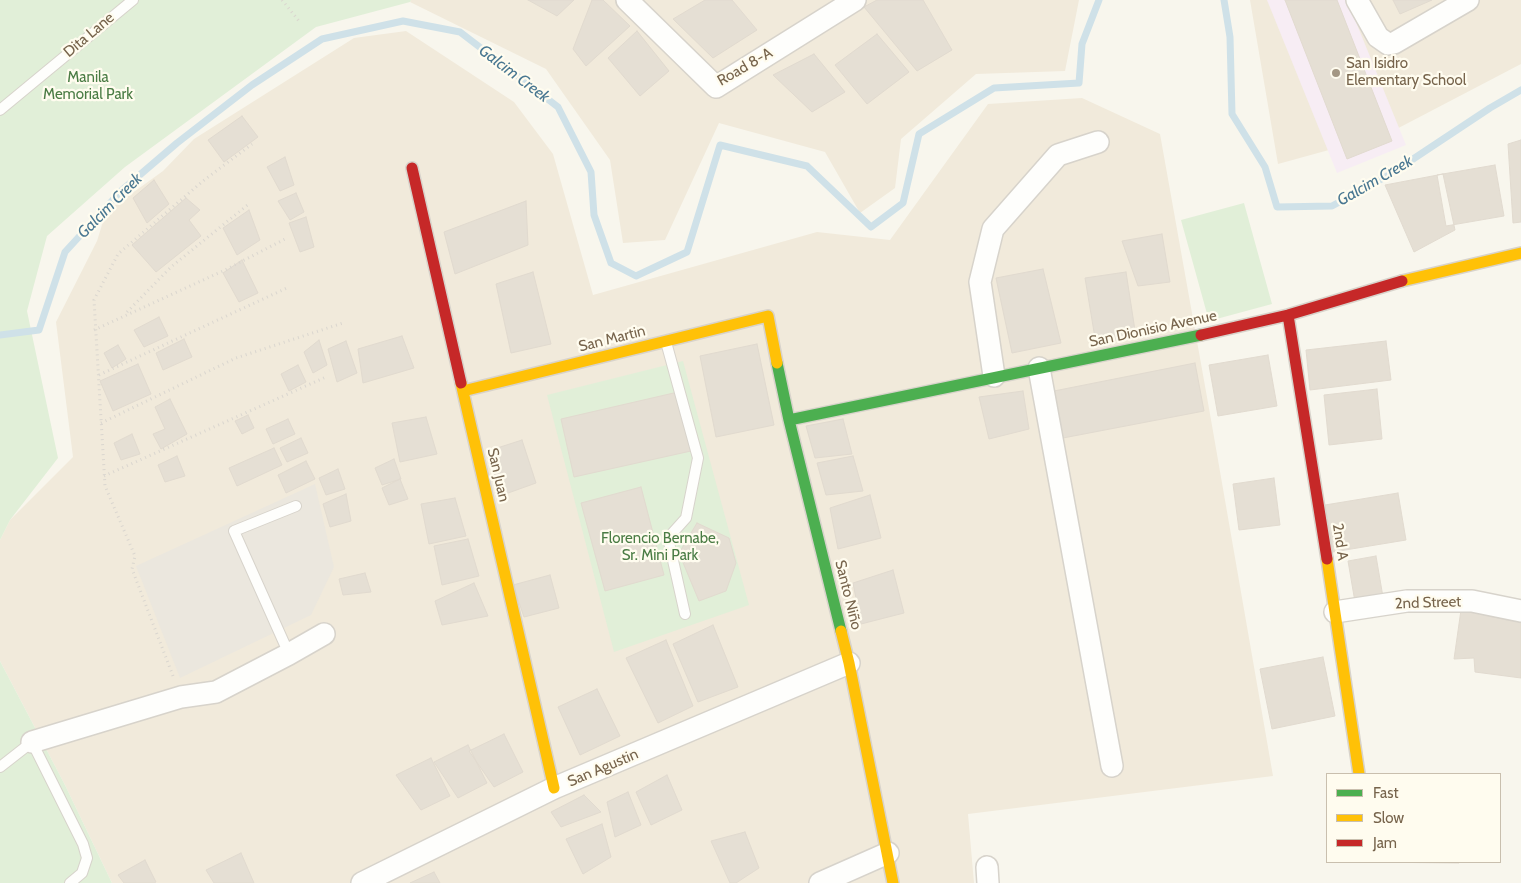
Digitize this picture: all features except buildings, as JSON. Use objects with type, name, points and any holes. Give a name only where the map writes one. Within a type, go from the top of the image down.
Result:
[{"type":"street","name":"Road 8-A","points":[[627,0],[716,87],[855,0]]},
{"type":"street","points":[[1357,0],[1378,37],[1388,44],[1394,43],[1468,0]]},
{"type":"street","points":[[994,376],[980,282],[993,229],[1058,154],[1098,142]]},
{"type":"street","name":"San Juan","points":[[412,168],[554,788]]},
{"type":"street","name":"San Dionisio Avenue","points":[[789,420],[1288,315],[1388,284],[1521,253]]},
{"type":"street","name":"2nd A","points":[[1288,315],[1359,773]]},
{"type":"street","name":"San Martin","points":[[463,390],[768,316]]},
{"type":"street","name":"Santo Niño","points":[[768,316],[789,420],[849,663],[888,853],[892,883]]},
{"type":"street","points":[[1039,368],[1112,766]]},
{"type":"street","name":"2nd Street","points":[[1335,612],[1407,601],[1465,601],[1521,611]]},
{"type":"street","points":[[32,742],[181,698],[216,692],[290,654],[324,634]]},
{"type":"street","name":"San Agustin","points":[[362,883],[554,788],[849,663]]},
{"type":"street","points":[[820,883],[888,853]]},
{"type":"lane","name":"Dita Lane","points":[[0,110],[134,0]]},
{"type":"lane","points":[[666,341],[698,458],[686,518],[668,538],[685,614]]},
{"type":"lane","points":[[290,654],[234,532],[296,506]]},
{"type":"lane","points":[[0,768],[32,742],[83,844],[87,858],[82,873],[70,883]]},
{"type":"path","points":[[282,0],[299,22]]},
{"type":"path","points":[[181,698],[132,569],[135,556],[105,486],[99,375],[94,330],[94,300],[118,254],[203,181],[252,144]]},
{"type":"path","points":[[125,315],[171,267],[250,203]]},
{"type":"path","points":[[94,330],[225,270],[287,238]]},
{"type":"path","points":[[99,375],[289,287]]},
{"type":"path","points":[[101,423],[236,358],[343,323]]},
{"type":"path","points":[[104,476],[326,376]]},
{"type":"shaded area","points":[[411,0],[1079,0],[1065,71],[976,74],[901,139],[895,188],[860,213],[825,152],[719,123],[665,240],[623,243],[610,160],[546,69],[410,2]]},
{"type":"shaded area","points":[[1250,0],[1521,0],[1521,64],[1387,134],[1278,164]]},
{"type":"shaded area","name":"San Isidro Elementary School","points":[[1267,0],[1347,0],[1406,145],[1337,173]]},
{"type":"shaded area","points":[[406,31],[514,102],[553,154],[593,295],[817,232],[890,240],[988,104],[1082,98],[1160,134],[1273,776],[968,814],[974,883],[112,883],[65,785],[0,661],[0,540],[10,520],[73,457],[56,322],[97,241],[106,212],[163,171],[194,139],[354,38]]},
{"type":"shaded area","points":[[315,484],[334,567],[311,615],[180,678],[136,566]]},
{"type":"green space","name":"Manila Memorial Park","points":[[0,0],[411,0],[410,2],[316,27],[125,167],[47,236],[27,311],[58,458],[10,520],[0,540]]},
{"type":"green space","points":[[1244,203],[1272,304],[1209,321],[1181,220]]},
{"type":"green space","name":"Florencio Bernabe, Sr. Mini Park","points":[[683,361],[749,605],[614,652],[547,395]]},
{"type":"green space","points":[[0,661],[65,785],[112,883],[0,883]]},
{"type":"waterway","name":"Galcim Creek","points":[[0,335],[39,330],[65,252],[121,191],[177,143],[252,85],[322,39],[403,21],[460,32],[558,107],[591,172],[594,215],[611,263],[636,276],[687,252],[720,145],[807,166],[871,227],[903,203],[919,134],[994,88],[1079,83],[1082,44],[1099,0]]},
{"type":"waterway","name":"Galcim Creek","points":[[1224,0],[1230,37],[1232,114],[1265,167],[1277,207],[1332,206],[1389,175],[1490,108],[1521,90]]},
{"type":"traffic: fast","points":[[789,420],[1201,335]]},
{"type":"traffic: fast","points":[[777,363],[789,420],[841,631]]},
{"type":"traffic: slow","points":[[1402,281],[1521,253]]},
{"type":"traffic: slow","points":[[463,391],[768,316],[777,363]]},
{"type":"traffic: slow","points":[[461,383],[554,788]]},
{"type":"traffic: slow","points":[[1327,559],[1359,773]]},
{"type":"traffic: slow","points":[[841,631],[893,883]]},
{"type":"traffic: jam","points":[[412,168],[461,383]]},
{"type":"traffic: jam","points":[[1201,335],[1288,315],[1402,281]]},
{"type":"traffic: jam","points":[[1288,315],[1327,559]]},
{"type":"place","name":"San Isidro Elementary School","points":[[1336,73]]}]
